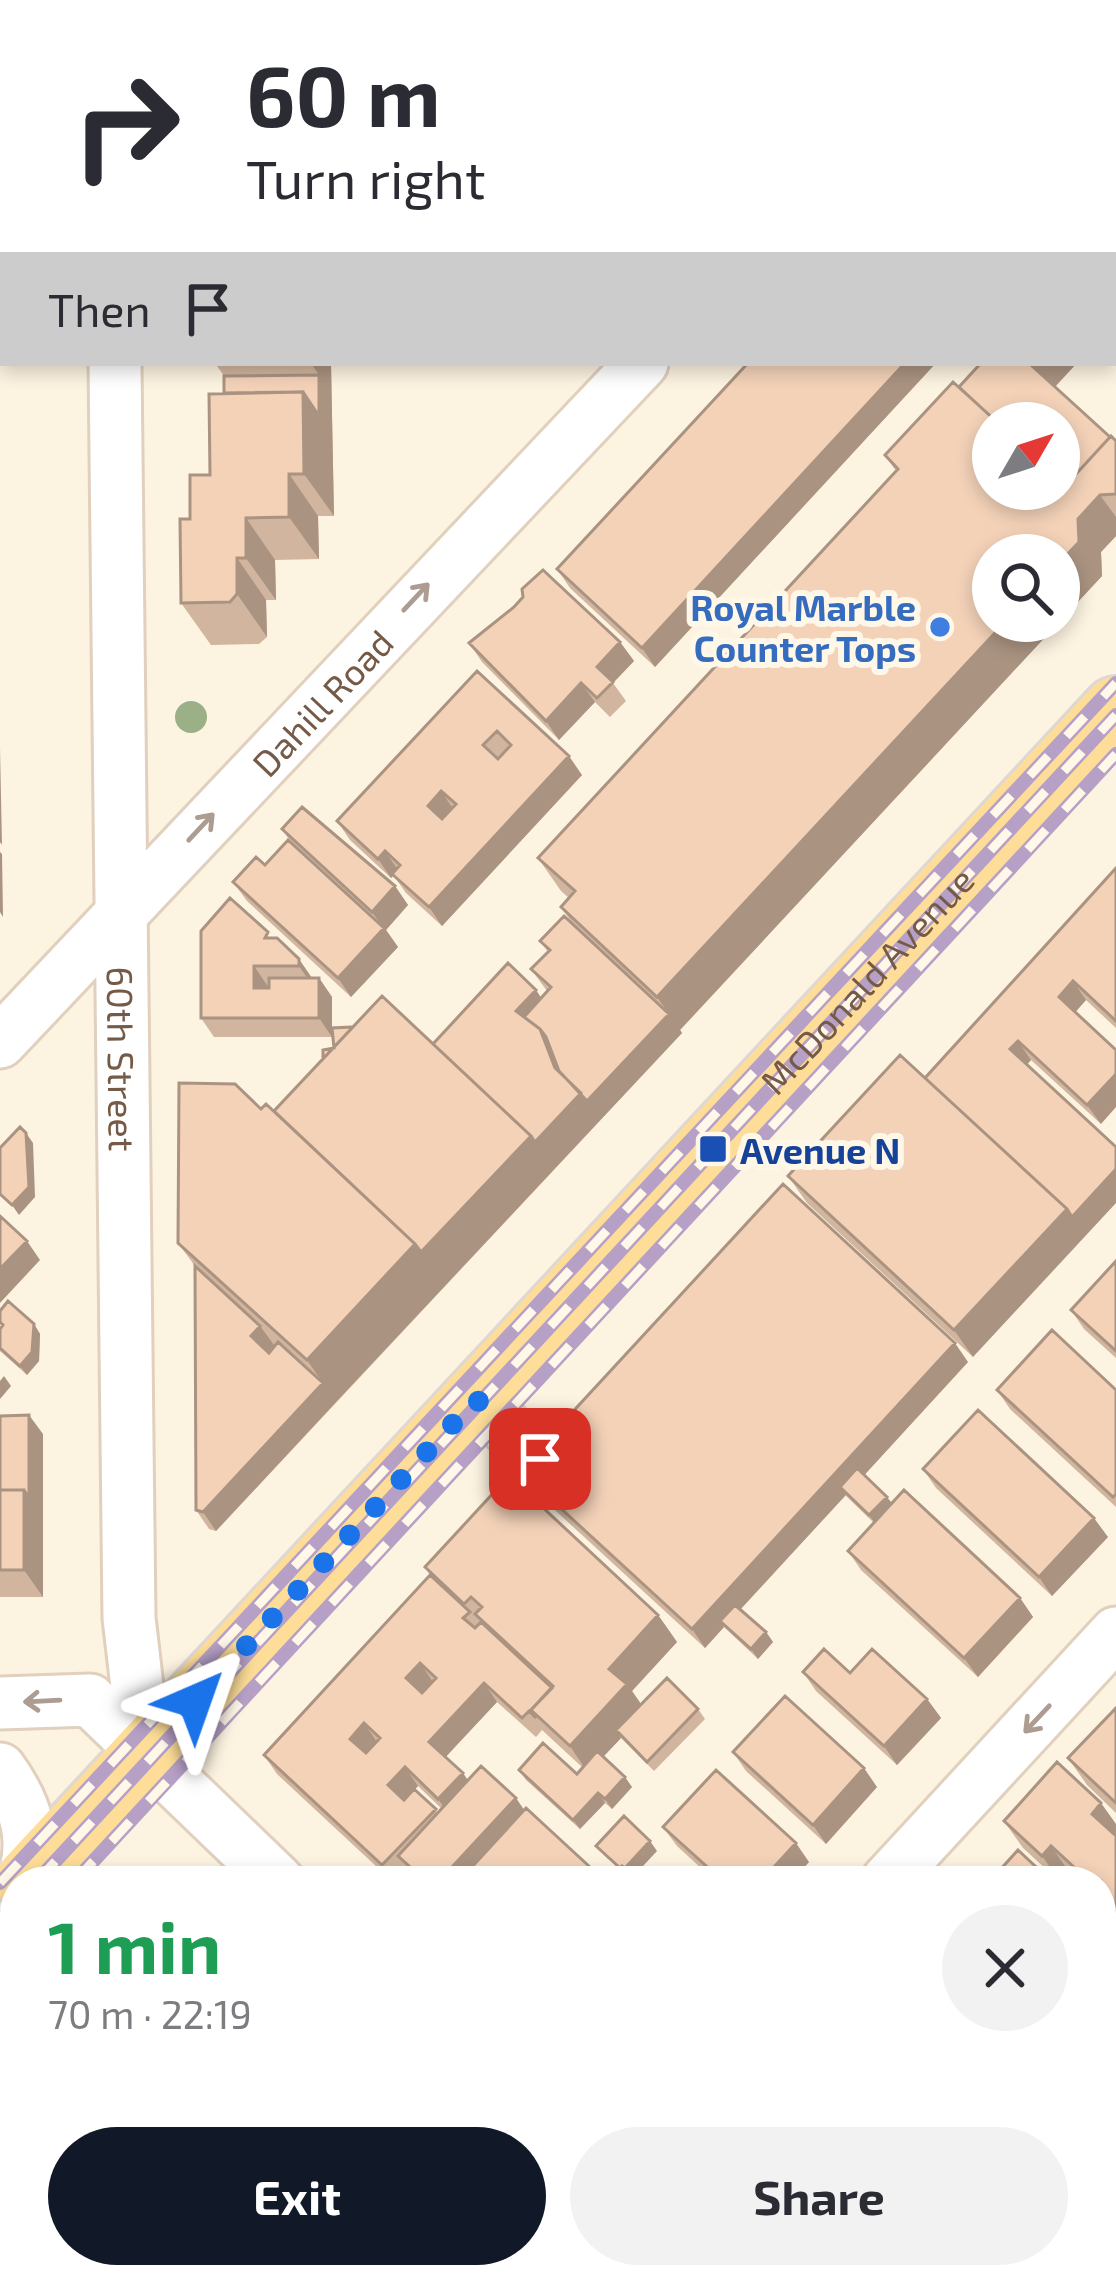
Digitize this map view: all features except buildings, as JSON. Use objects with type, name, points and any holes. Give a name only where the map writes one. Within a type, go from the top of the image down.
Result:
[{"type":"main road","name":"McDonald Avenue","points":[[40,1866],[1116,710]]},
{"type":"street","name":"60th Street","points":[[115,366],[129,1618],[145,1755]]},
{"type":"street","name":"Dahill Road","points":[[0,1042],[627,371]]},
{"type":"street","points":[[476,1399],[551,1469]]},
{"type":"street","points":[[901,1866],[1116,1633]]},
{"type":"street","points":[[0,1703],[90,1700],[262,1866]]},
{"type":"street","points":[[0,1768],[26,1813],[31,1838],[28,1866]]},
{"type":"railway","points":[[16,1866],[1116,683]]},
{"type":"railway","points":[[51,1866],[1116,715]]},
{"type":"railway","points":[[89,1866],[1116,754]]},
{"type":"place","name":"Royal Marble Counter Tops","points":[[940,627]]},
{"type":"place","name":"Avenue N","points":[[713,1149]]},
{"type":"route","points":[[195,1701],[476,1399],[540,1459]]}]
